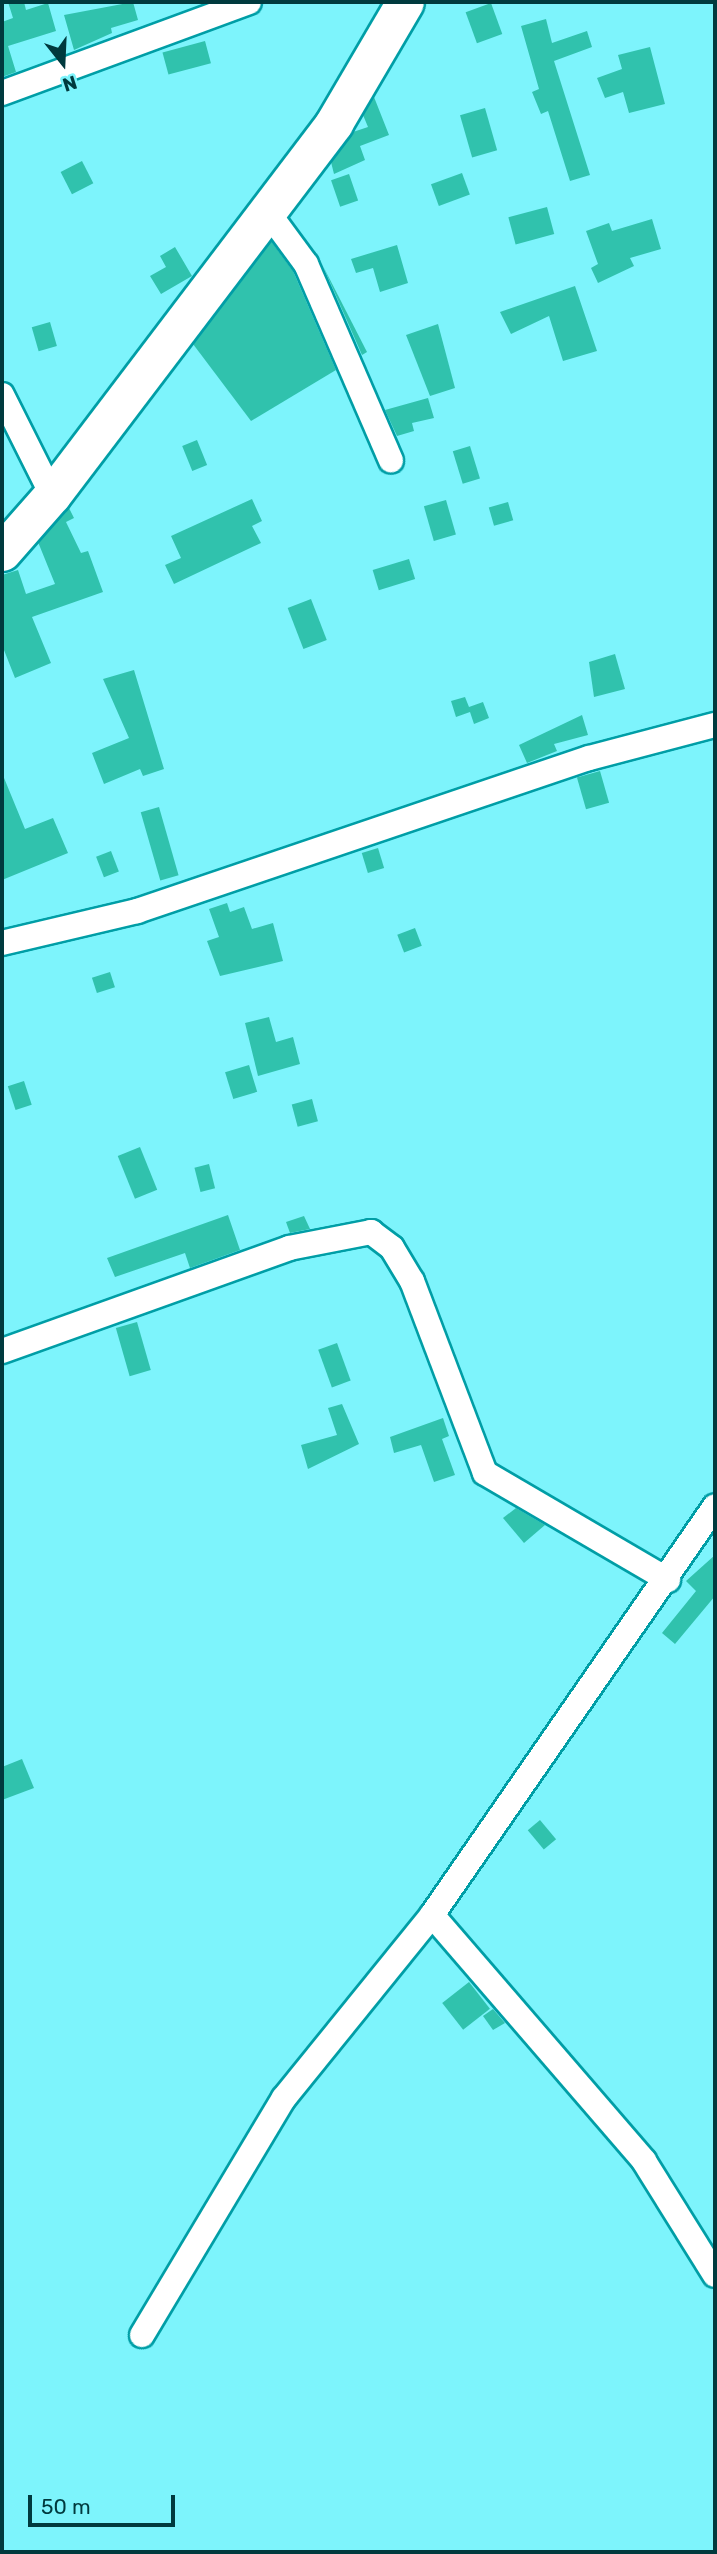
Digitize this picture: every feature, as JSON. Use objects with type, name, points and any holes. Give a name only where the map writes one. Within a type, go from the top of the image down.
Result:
[{"type":"highway","points":[[2,552],[52,495],[334,122],[405,2]]},
{"type":"street","points":[[2,93],[249,2]]},
{"type":"street","points":[[267,211],[306,264],[391,460]]},
{"type":"street","points":[[2,395],[52,495]]},
{"type":"street","points":[[2,943],[137,911],[589,758],[715,725]]},
{"type":"street","points":[[2,1351],[289,1248],[371,1232],[392,1248],[412,1281],[485,1473],[668,1580]]},
{"type":"street","points":[[142,2335],[285,2098],[432,1915],[668,1580],[715,1507]]},
{"type":"street","points":[[432,1915],[644,2161],[715,2275]]},
{"type":"building","points":[[8,2],[24,2],[26,10],[48,3],[56,31],[8,46],[16,72],[2,77],[2,22],[13,18]]},
{"type":"building","points":[[133,2],[138,20],[111,28],[112,33],[74,50],[64,15]]},
{"type":"building","points":[[491,3],[502,34],[477,43],[466,12]]},
{"type":"building","points":[[546,19],[552,43],[587,31],[592,47],[554,61],[590,175],[570,181],[548,111],[541,114],[532,92],[539,89],[521,26]]},
{"type":"building","points":[[205,41],[211,63],[168,75],[162,52]]},
{"type":"building","points":[[650,47],[665,104],[629,113],[623,92],[605,98],[597,78],[622,69],[618,55]]},
{"type":"building","points":[[374,97],[389,135],[360,146],[365,160],[334,174],[331,162],[353,132],[368,127],[363,115]]},
{"type":"building","points":[[485,108],[497,150],[472,157],[460,115]]},
{"type":"building","points":[[82,161],[93,183],[72,194],[61,172]]},
{"type":"building","points":[[462,173],[470,195],[439,206],[431,184]]},
{"type":"building","points":[[349,174],[358,200],[340,207],[331,180]]},
{"type":"building","points":[[547,207],[554,234],[516,244],[508,217]]},
{"type":"building","points":[[652,219],[661,249],[630,258],[634,266],[598,283],[591,268],[598,264],[586,231],[609,223],[612,231]]},
{"type":"building","points":[[271,241],[293,271],[336,370],[251,421],[193,344]]},
{"type":"building","points":[[397,245],[408,283],[380,292],[373,268],[356,273],[351,259]]},
{"type":"building","points":[[175,247],[192,276],[161,294],[150,276],[166,267],[160,256]]},
{"type":"building","points":[[323,266],[367,352],[362,355]]},
{"type":"building","points":[[575,286],[597,351],[563,361],[549,316],[511,334],[500,312]]},
{"type":"building","points":[[50,322],[57,346],[39,351],[32,327]]},
{"type":"building","points":[[438,324],[455,388],[430,396],[406,335]]},
{"type":"building","points":[[428,398],[434,418],[412,423],[414,431],[397,436],[385,410]]},
{"type":"building","points":[[197,440],[207,465],[192,471],[182,446]]},
{"type":"building","points":[[470,446],[480,479],[463,484],[453,451]]},
{"type":"building","points":[[252,499],[262,521],[252,526],[261,543],[174,584],[165,565],[181,558],[171,536]]},
{"type":"building","points":[[446,500],[456,535],[434,541],[424,506]]},
{"type":"building","points":[[508,502],[513,520],[494,526],[489,508]]},
{"type":"building","points":[[69,508],[74,518],[66,522],[81,553],[88,551],[103,592],[32,617],[51,663],[15,678],[2,645],[2,575],[18,570],[26,594],[55,584],[38,542]]},
{"type":"building","points":[[409,559],[415,579],[379,590],[373,570]]},
{"type":"building","points":[[311,599],[327,640],[303,649],[288,608]]},
{"type":"building","points":[[615,654],[625,689],[594,697],[589,662]]},
{"type":"building","points":[[134,670],[164,769],[143,776],[140,769],[104,784],[92,753],[129,738],[103,679]]},
{"type":"building","points":[[465,697],[469,707],[483,702],[489,718],[474,724],[470,712],[456,717],[451,701]]},
{"type":"building","points":[[582,715],[588,735],[554,744],[557,751],[527,763],[519,745]]},
{"type":"building","points":[[600,771],[609,803],[586,809],[577,778]]},
{"type":"building","points":[[2,773],[25,829],[53,818],[68,853],[2,880]]},
{"type":"building","points":[[159,807],[179,875],[160,880],[141,812]]},
{"type":"building","points":[[378,848],[384,868],[368,873],[362,853]]},
{"type":"building","points":[[111,851],[119,872],[104,877],[96,857]]},
{"type":"building","points":[[227,903],[230,912],[244,907],[252,929],[273,923],[283,961],[220,976],[207,941],[219,937],[209,909]]},
{"type":"building","points":[[415,928],[422,946],[404,953],[397,935]]},
{"type":"building","points":[[110,972],[115,987],[97,993],[92,978]]},
{"type":"building","points":[[269,1017],[276,1042],[293,1037],[300,1064],[258,1076],[245,1023]]},
{"type":"building","points":[[249,1065],[257,1092],[233,1099],[225,1072]]},
{"type":"building","points":[[24,1081],[32,1105],[16,1110],[8,1086]]},
{"type":"building","points":[[312,1099],[318,1121],[298,1127],[292,1104]]},
{"type":"building","points":[[140,1147],[157,1190],[135,1199],[118,1156]]},
{"type":"building","points":[[209,1164],[215,1188],[200,1192],[194,1168]]},
{"type":"building","points":[[228,1215],[240,1250],[190,1268],[185,1253],[115,1277],[107,1258]]},
{"type":"building","points":[[304,1216],[310,1229],[290,1233],[286,1222]]},
{"type":"building","points":[[137,1322],[151,1370],[130,1376],[116,1328]]},
{"type":"building","points":[[337,1343],[351,1381],[332,1387],[318,1350]]},
{"type":"building","points":[[342,1404],[359,1444],[308,1469],[301,1445],[337,1435],[328,1408]]},
{"type":"building","points":[[443,1418],[449,1436],[442,1439],[455,1475],[434,1482],[421,1445],[394,1453],[390,1437]]},
{"type":"building","points":[[516,1508],[545,1525],[524,1543],[503,1518]]},
{"type":"building","points":[[715,1555],[715,1596],[675,1644],[662,1633],[696,1591],[686,1581]]},
{"type":"building","points":[[22,1759],[34,1788],[2,1800],[2,1767]]},
{"type":"building","points":[[540,1820],[556,1839],[544,1849],[528,1830]]},
{"type":"building","points":[[469,1982],[490,2009],[463,2030],[442,2003]]},
{"type":"building","points":[[493,2009],[505,2023],[493,2030],[483,2016]]}]
